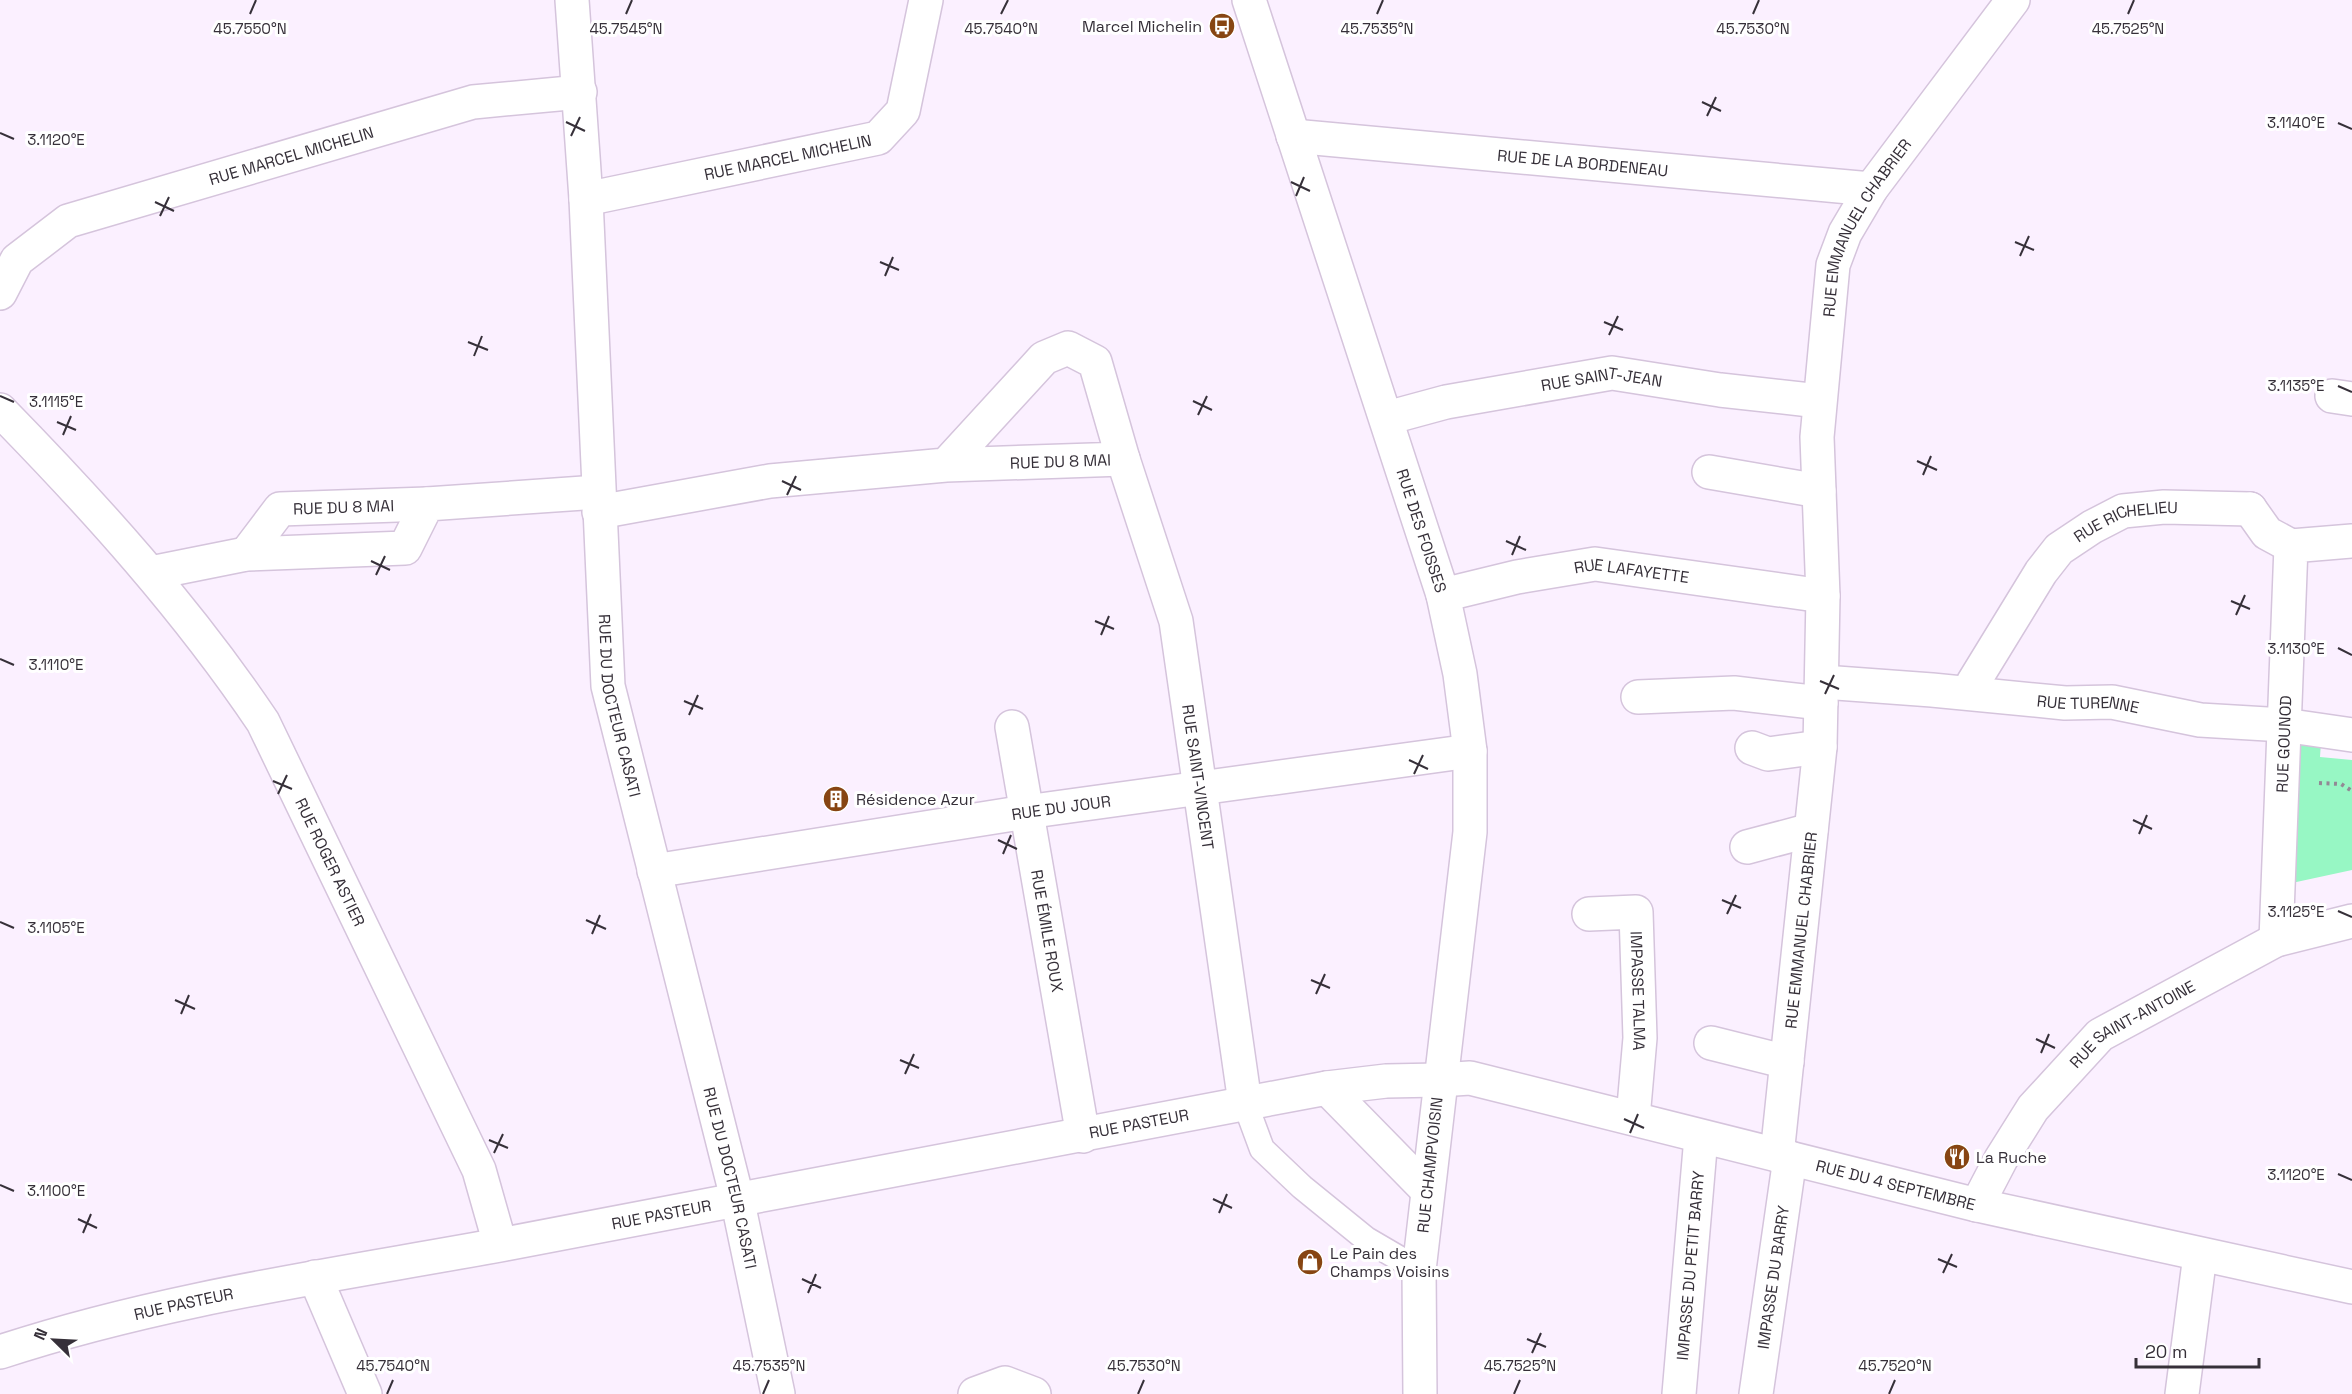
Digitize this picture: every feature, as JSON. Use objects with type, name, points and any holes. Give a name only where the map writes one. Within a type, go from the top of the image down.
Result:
[{"type":"street","name":"RUE DU DOCTEUR CASATI","points":[[572,0],[586,199],[608,686],[737,1198],[778,1394]]},
{"type":"street","name":"RUE MARCEL MICHELIN","points":[[586,199],[878,138],[903,111],[926,0]]},
{"type":"street","name":"RUE DES FOISSES","points":[[1249,0],[1316,211],[1387,417],[1443,596],[1460,674],[1470,751],[1470,832],[1439,1080]]},
{"type":"street","name":"RUE EMMANUEL CHABRIER","points":[[1783,1157],[1787,1062],[1820,747],[1822,596],[1819,400],[1833,265],[1845,233],[1871,189],[2013,0]]},
{"type":"street","name":"RUE MARCEL MICHELIN","points":[[0,293],[9,259],[68,221],[473,102],[580,92]]},
{"type":"street","name":"RUE DE LA BORDENEAU","points":[[1293,136],[1871,189]]},
{"type":"street","name":"RUE DU 8 MAI","points":[[246,554],[280,509],[598,502],[770,481],[946,465],[1123,459],[1095,363],[1068,348],[1044,358],[946,465]]},
{"type":"street","name":"RUE SAINT-JEAN","points":[[1387,417],[1446,402],[1612,373],[1720,390],[1819,400]]},
{"type":"street","name":"RUE ROGER ASTIER","points":[[0,410],[151,573],[233,678],[263,722],[478,1170],[500,1245]]},
{"type":"street","name":"RUE SAINT-VINCENT","points":[[1123,459],[1176,621],[1245,1103]]},
{"type":"street","points":[[1709,472],[1819,491]]},
{"type":"street","points":[[151,573],[246,554],[405,548],[427,504]]},
{"type":"street","name":"RUE RICHELIEU","points":[[1973,693],[1973,682],[2041,572],[2059,549],[2084,532],[2123,511],[2164,507],[2250,508],[2267,533],[2291,546]]},
{"type":"street","points":[[2291,546],[2352,541]]},
{"type":"street","name":"RUE GOUNOD","points":[[2276,940],[2291,546]]},
{"type":"street","name":"RUE LAFAYETTE","points":[[1443,596],[1517,577],[1595,564],[1822,596]]},
{"type":"street","points":[[1638,697],[1734,693],[1822,693]]},
{"type":"street","name":"RUE TURENNE","points":[[1822,693],[1973,693],[2065,703],[2112,702],[2200,720],[2284,725],[2352,735]]},
{"type":"street","name":"RUE ÉMILE ROUX","points":[[1012,727],[1083,1136]]},
{"type":"street","points":[[1752,748],[1768,754],[1820,747]]},
{"type":"street","name":"RUE DU JOUR","points":[[654,871],[1026,812],[1470,751]]},
{"type":"street","points":[[1747,848],[1811,830]]},
{"type":"street","name":"IMPASSE TALMA","points":[[1589,914],[1636,912],[1640,1038],[1633,1118]]},
{"type":"street","name":"RUE SAINT-ANTOINE","points":[[1977,1205],[2001,1159],[2033,1108],[2100,1035],[2276,940],[2352,921]]},
{"type":"street","points":[[1711,1043],[1787,1062]]},
{"type":"street","name":"RUE DU 4 SEPTEMBRE","points":[[1439,1080],[1470,1078],[1977,1205],[2352,1287]]},
{"type":"street","name":"RUE PASTEUR","points":[[0,1352],[83,1327],[315,1276],[500,1245],[737,1198],[811,1187],[1327,1088],[1386,1081],[1439,1080]]},
{"type":"street","name":"RUE CHAMPVOISIN","points":[[1420,1394],[1419,1270],[1439,1080]]},
{"type":"street","points":[[1327,1088],[1426,1189]]},
{"type":"street","name":"IMPASSE DU PETIT BARRY","points":[[1679,1394],[1701,1137]]},
{"type":"street","name":"IMPASSE DU BARRY","points":[[1756,1394],[1783,1157]]},
{"type":"street","points":[[2182,1394],[2200,1255]]},
{"type":"street","points":[[315,1276],[365,1394]]},
{"type":"street","points":[[975,1394],[1005,1383],[1034,1394]]},
{"type":"lane","points":[[1245,1103],[1262,1149],[1302,1187],[1365,1239],[1419,1270]]},
{"type":"green space","points":[[2291,738],[2321,742],[2320,757],[2352,760],[2352,870],[2282,885]]},
{"type":"place","name":"Marcel Michelin","points":[[1222,26]]},
{"type":"place","name":"Résidence Azur","points":[[836,799]]},
{"type":"place","name":"La Ruche","points":[[1957,1157]]},
{"type":"place","name":"Le Pain des Champs Voisins","points":[[1310,1262]]}]
